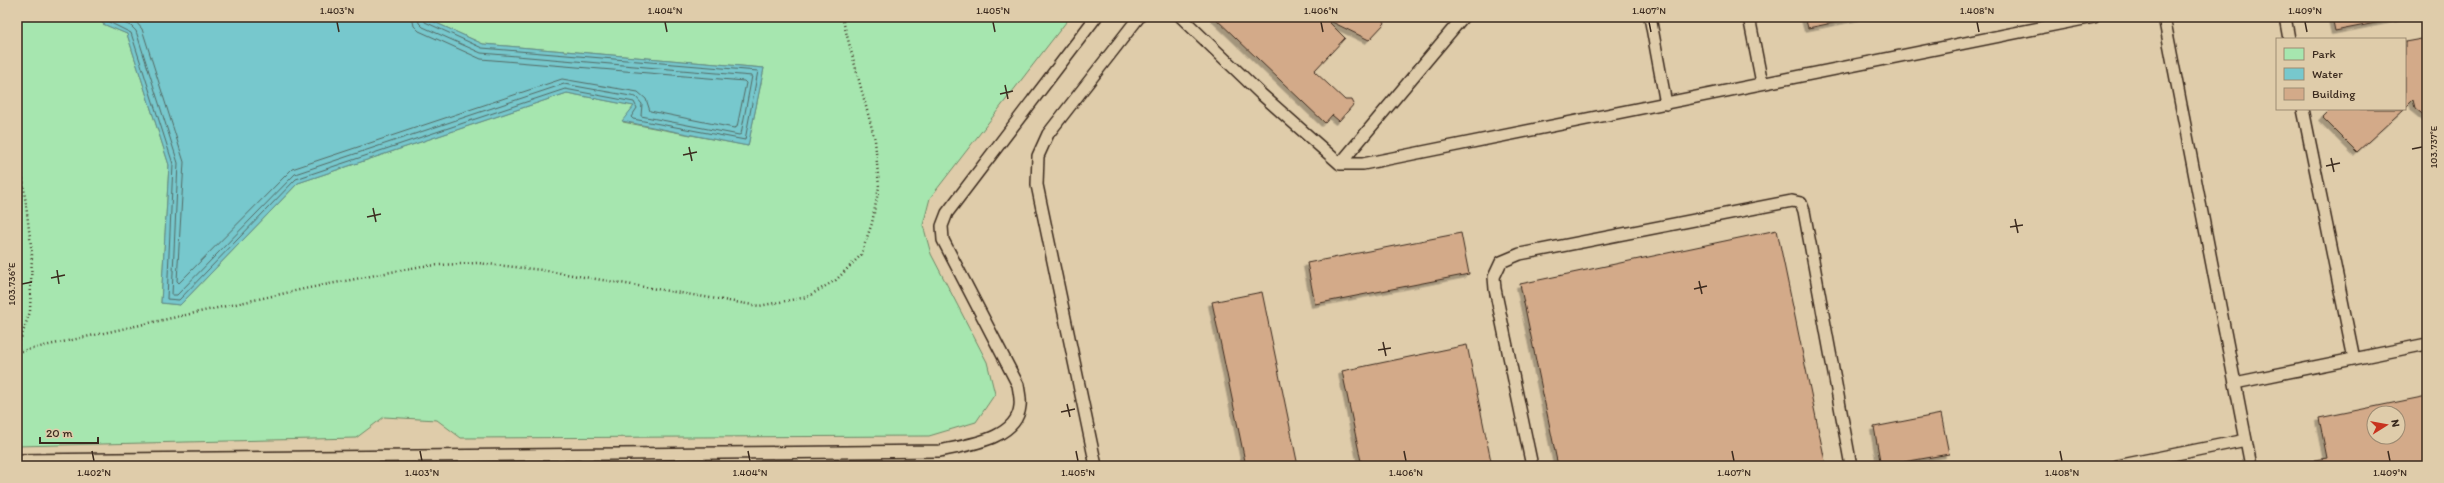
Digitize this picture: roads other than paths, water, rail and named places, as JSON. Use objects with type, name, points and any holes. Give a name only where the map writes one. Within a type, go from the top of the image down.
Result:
[{"type":"lane","points":[[17,460],[940,451],[992,438],[1013,425],[1020,407],[1018,385],[943,240],[942,226],[947,212],[1096,17]]},
{"type":"lane","points":[[1096,466],[1037,185],[1038,156],[1048,134],[1139,17]]},
{"type":"lane","points":[[1181,17],[1261,94],[1340,164],[1363,164],[2094,17]]},
{"type":"lane","points":[[1340,164],[1463,17]]},
{"type":"lane","points":[[1650,17],[1666,104]]},
{"type":"lane","points":[[1749,17],[1762,83]]},
{"type":"lane","points":[[2164,17],[2251,466]]},
{"type":"lane","points":[[2285,17],[2289,38]]},
{"type":"lane","points":[[2303,110],[2354,359]]},
{"type":"lane","points":[[1532,466],[1495,289],[1494,277],[1496,268],[1501,262],[1520,254],[1792,201],[1801,203],[1804,211],[1851,466]]},
{"type":"lane","points":[[2235,382],[2427,344]]},
{"type":"lane","points":[[2117,466],[2246,440]]},
{"type":"water","points":[[100,17],[423,17],[483,44],[764,68],[748,146],[622,121],[634,106],[567,93],[298,183],[180,305],[161,303],[169,165],[127,34],[103,24]]}]
